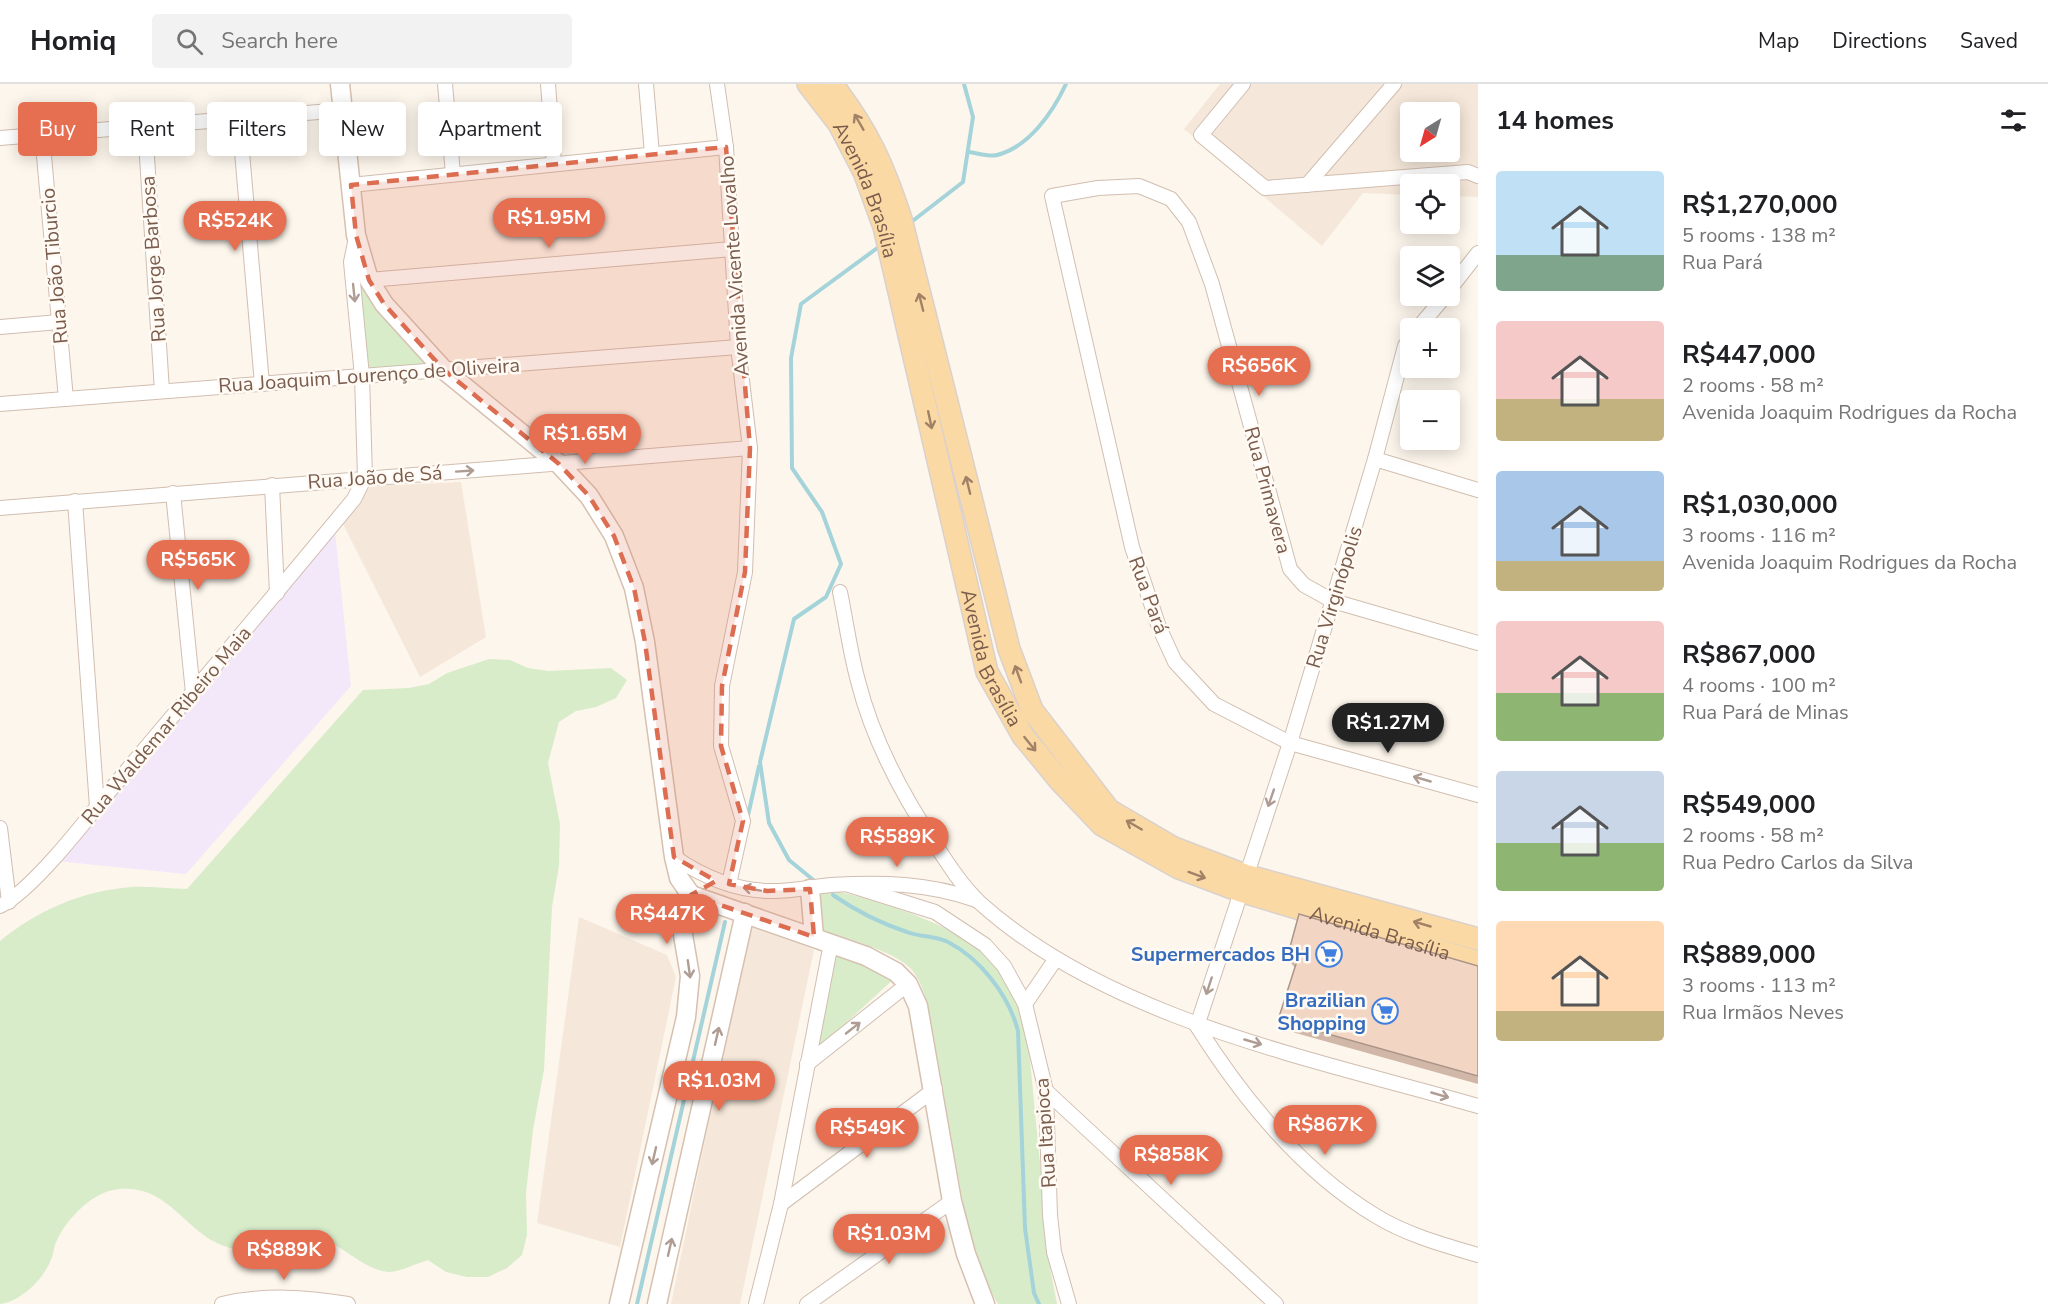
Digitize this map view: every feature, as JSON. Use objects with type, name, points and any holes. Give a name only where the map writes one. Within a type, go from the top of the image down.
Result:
[{"type":"main road","name":"Avenida Brasília","points":[[808,84],[873,167]]},
{"type":"main road","name":"Avenida Brasília","points":[[832,84],[856,115],[873,167],[884,227],[926,361],[1009,649],[1032,710],[1109,810],[1174,848],[1243,883],[1478,962]]},
{"type":"main road","name":"Avenida Brasília","points":[[926,361],[963,576],[987,672],[1023,736],[1102,825],[1179,868],[1478,939]]},
{"type":"street","points":[[340,84],[342,102]]},
{"type":"street","points":[[445,84],[453,174]]},
{"type":"street","points":[[548,84],[554,164]]},
{"type":"street","points":[[646,84],[652,154]]},
{"type":"street","name":"Avenida Vicente Lovalho","points":[[717,84],[726,147],[738,347],[750,448],[745,572],[722,686],[721,746],[743,821],[723,883]]},
{"type":"street","points":[[1244,84],[1201,135],[1265,188],[1468,172],[1478,176]]},
{"type":"street","points":[[1307,185],[1394,84]]},
{"type":"street","points":[[0,138],[18,136]]},
{"type":"street","points":[[351,185],[726,147]]},
{"type":"street","name":"Rua João Tiburcio","points":[[44,156],[66,399]]},
{"type":"street","name":"Rua Jorge Barbosa","points":[[147,156],[162,391]]},
{"type":"street","points":[[242,156],[262,384]]},
{"type":"street","points":[[348,156],[356,235],[369,280],[384,304],[444,370],[559,464],[589,496],[614,536],[634,588],[645,642],[674,857],[679,878],[691,895],[876,961],[896,972],[908,984],[918,1006],[952,1201],[966,1254],[984,1303]]},
{"type":"street","name":"Rua Primavera","points":[[1052,196],[1098,188],[1139,186],[1171,199],[1189,222],[1212,284],[1290,569],[1304,585],[1333,601],[1478,643]]},
{"type":"street","name":"Rua Pará","points":[[1052,196],[1132,547],[1159,627],[1175,662],[1214,704],[1290,743],[1478,795]]},
{"type":"street","points":[[356,235],[351,262],[362,376],[365,477]]},
{"type":"street","points":[[369,280],[732,249]]},
{"type":"street","points":[[1460,276],[1478,254]]},
{"type":"street","points":[[1426,318],[1436,306]]},
{"type":"street","points":[[0,327],[59,322]]},
{"type":"street","name":"Rua Joaquim Lourenço de Oliveira","points":[[0,404],[738,347]]},
{"type":"street","name":"Rua Virginópolis","points":[[1197,1026],[1290,743],[1375,459],[1400,365]]},
{"type":"street","name":"Rua João de Sá","points":[[0,508],[272,484],[750,448]]},
{"type":"street","points":[[1375,459],[1478,490]]},
{"type":"street","name":"Rua Waldemar Ribeiro Maia","points":[[4,904],[41,872],[97,807],[354,499],[365,477]]},
{"type":"street","points":[[272,484],[277,593]]},
{"type":"street","points":[[173,493],[193,693]]},
{"type":"street","points":[[75,501],[97,807]]},
{"type":"street","points":[[840,592],[858,682],[886,756],[911,809],[949,866],[978,901],[1055,960],[1197,1026],[1478,1106]]},
{"type":"street","points":[[0,828],[4,904]]},
{"type":"street","points":[[674,857],[723,883],[767,891],[897,884],[947,890],[978,901]]},
{"type":"street","points":[[619,1304],[686,1017],[690,976],[679,911],[683,902],[691,895],[723,883]]},
{"type":"street","name":"Rua Itapioca","points":[[849,885],[935,912],[985,945],[1004,966],[1025,1004],[1046,1091],[1050,1215],[1054,1252],[1069,1304]]},
{"type":"street","points":[[756,1304],[781,1204],[807,1064],[822,940],[810,889]]},
{"type":"street","points":[[657,1304],[745,913]]},
{"type":"street","points":[[1025,1004],[1055,960]]},
{"type":"street","points":[[807,1064],[908,984]]},
{"type":"street","points":[[1197,1026],[1230,1078],[1249,1101],[1335,1189],[1378,1217],[1435,1243],[1478,1255]]},
{"type":"street","points":[[781,1204],[934,1089]]},
{"type":"street","points":[[1046,1091],[1276,1304]]},
{"type":"street","points":[[807,1304],[952,1201]]},
{"type":"street","points":[[222,1304],[241,1299],[297,1296],[348,1304]]},
{"type":"highlighted area","points":[[726,147],[750,448],[745,572],[722,686],[721,746],[743,821],[729,884],[767,891],[810,889],[814,937],[691,895],[716,881],[674,857],[645,642],[634,588],[614,536],[589,496],[559,464],[444,370],[384,304],[369,280],[356,235],[351,185]]},
{"type":"shaded area","points":[[1220,84],[1478,84],[1478,197],[1460,196],[1460,174],[1400,174],[1400,195],[1363,193],[1322,246],[1184,129]]},
{"type":"shaded area","points":[[461,482],[486,637],[420,677],[341,520],[371,486]]},
{"type":"shaded area","points":[[335,531],[351,686],[186,874],[56,861]]},
{"type":"shaded area","points":[[579,917],[667,955],[676,977],[620,1247],[537,1223]]},
{"type":"shaded area","points":[[750,923],[814,950],[740,1304],[671,1304]]},
{"type":"green space","points":[[355,264],[436,367],[366,371]]},
{"type":"green space","points":[[489,659],[510,660],[528,668],[548,671],[611,668],[627,680],[616,698],[596,707],[576,711],[559,722],[548,763],[560,824],[559,866],[552,907],[544,1070],[533,1130],[526,1193],[527,1235],[522,1255],[507,1268],[488,1277],[467,1277],[446,1272],[428,1260],[393,1272],[378,1270],[330,1243],[310,1237],[300,1238],[267,1251],[237,1250],[212,1240],[162,1200],[148,1193],[132,1189],[113,1190],[88,1202],[66,1224],[56,1242],[49,1265],[32,1287],[16,1298],[0,1304],[0,941],[45,911],[95,893],[131,887],[187,889],[363,690],[409,688],[429,684],[447,673]]},
{"type":"green space","points":[[839,892],[910,913],[951,931],[985,954],[1011,986],[1027,1029],[1050,1267],[1057,1304],[998,1304],[982,1276],[971,1248],[929,1009],[922,989],[918,979],[905,963],[872,947],[825,932],[818,924],[819,896],[824,893]]},
{"type":"green space","points":[[832,949],[897,976],[812,1054]]},
{"type":"building","name":"Brazilian Shopping","points":[[1299,914],[1478,966],[1478,1076],[1278,1020],[1297,961],[1287,958]]},
{"type":"waterway","points":[[910,223],[963,182],[973,117],[964,84]]},
{"type":"waterway","points":[[969,152],[994,155],[1009,151],[1019,144],[1047,117],[1066,84]]},
{"type":"waterway","points":[[817,883],[789,860],[769,823],[760,762],[794,619],[826,597],[841,564],[822,512],[792,468],[791,358],[801,304],[880,246]]},
{"type":"waterway","points":[[747,820],[759,766]]},
{"type":"waterway","points":[[833,895],[887,925],[912,934],[943,940],[960,949],[982,968],[1008,1005],[1018,1031],[1025,1228],[1034,1293],[1039,1304]]},
{"type":"waterway","points":[[637,1304],[725,922]]},
{"type":"place","name":"Supermercados BH","points":[[1329,954]]},
{"type":"place","name":"Brazilian Shopping","points":[[1385,1011]]}]
